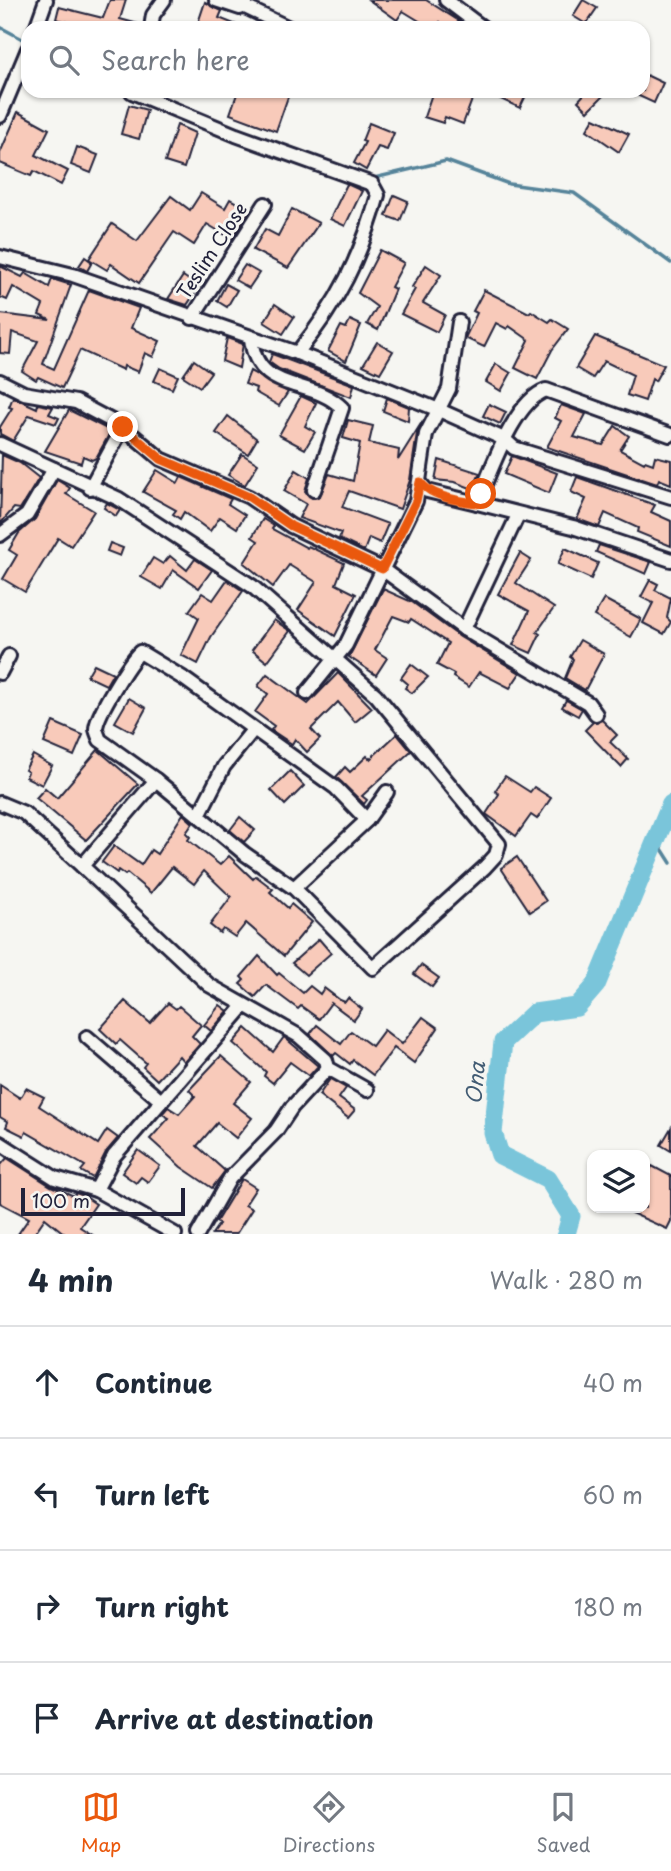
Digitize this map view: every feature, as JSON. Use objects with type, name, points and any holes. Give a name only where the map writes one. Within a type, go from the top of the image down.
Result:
[{"type":"street","points":[[38,21],[46,0]]},
{"type":"street","points":[[152,21],[152,15],[164,0]]},
{"type":"street","points":[[216,0],[245,3],[277,21]]},
{"type":"street","points":[[446,0],[475,21]]},
{"type":"street","points":[[467,21],[470,17]]},
{"type":"street","points":[[0,116],[21,66]]},
{"type":"street","points":[[146,98],[236,135],[372,184],[378,195],[351,274],[327,316],[297,353]]},
{"type":"street","name":"Teslim Close","points":[[192,318],[265,204]]},
{"type":"street","points":[[0,257],[74,275],[297,353],[439,410],[504,439],[514,447],[671,497]]},
{"type":"street","points":[[307,693],[346,645],[416,501],[426,434],[449,389],[459,322]]},
{"type":"street","points":[[251,338],[253,356],[261,370],[342,408],[314,490]]},
{"type":"street","points":[[0,381],[24,393],[76,402],[123,427],[161,459],[249,497],[291,526],[382,569],[464,629],[588,703],[596,714]]},
{"type":"street","points":[[477,503],[504,439],[532,397],[546,390],[670,435]]},
{"type":"street","points":[[90,488],[123,427]]},
{"type":"street","points":[[0,443],[90,488],[119,499],[253,586],[376,695],[499,844],[496,855],[485,867],[373,968],[294,888],[245,854],[156,780],[100,740],[96,730],[100,715],[130,661],[140,652],[336,788],[368,820]]},
{"type":"street","points":[[0,535],[27,515],[54,470]]},
{"type":"street","points":[[420,482],[427,491],[573,527],[671,559]]},
{"type":"street","points":[[464,629],[518,515]]},
{"type":"street","points":[[0,673],[9,656]]},
{"type":"street","points":[[199,815],[224,766],[253,730]]},
{"type":"street","points":[[82,866],[156,780]]},
{"type":"street","points":[[294,888],[368,820],[387,792]]},
{"type":"street","points":[[0,803],[24,813],[209,985],[299,1036],[326,1060],[328,1068],[367,1090]]},
{"type":"street","points":[[96,1190],[114,1156],[244,1006]]},
{"type":"street","points":[[87,1038],[160,1100]]},
{"type":"street","points":[[198,1234],[230,1178],[276,1131],[292,1107],[328,1068]]},
{"type":"street","points":[[0,1143],[55,1178],[96,1190],[175,1234]]},
{"type":"building","points":[[110,0],[126,0],[120,19],[127,21],[56,19],[59,7],[103,18]]},
{"type":"building","points":[[369,0],[426,0],[459,21],[419,21],[403,11],[397,20]]},
{"type":"building","points":[[583,0],[597,8],[588,21],[581,21],[573,16]]},
{"type":"building","points":[[205,2],[222,11],[219,18],[226,21],[199,21]]},
{"type":"building","points":[[650,77],[663,83],[654,103],[643,98],[650,98]]},
{"type":"building","points":[[236,98],[288,98],[276,131],[230,114]]},
{"type":"building","points":[[431,98],[473,98],[463,124],[445,117],[443,123],[424,117]]},
{"type":"building","points":[[499,98],[525,98],[520,108]]},
{"type":"building","points":[[581,98],[601,98],[588,111],[578,101]]},
{"type":"building","points":[[129,105],[147,110],[139,139],[121,134]]},
{"type":"building","points":[[18,112],[49,129],[36,155],[68,171],[61,185],[34,171],[31,176],[0,163],[0,153]]},
{"type":"building","points":[[594,118],[629,134],[619,152],[587,130]]},
{"type":"building","points":[[369,123],[394,133],[387,150],[378,147],[366,170],[354,163],[365,142],[362,141]]},
{"type":"building","points":[[177,125],[195,133],[184,168],[165,162]]},
{"type":"building","points":[[77,147],[98,155],[91,173],[71,165]]},
{"type":"building","points":[[347,184],[362,191],[345,226],[330,219]]},
{"type":"building","points":[[201,193],[225,208],[230,199],[250,210],[232,239],[207,224],[194,245],[174,232],[139,283],[111,264],[107,270],[89,259],[112,224],[137,241],[171,196],[190,210]]},
{"type":"building","points":[[394,195],[408,201],[400,221],[386,216]]},
{"type":"building","points":[[292,209],[319,223],[288,268],[253,250],[265,229],[278,236]]},
{"type":"building","points":[[380,250],[404,263],[391,287],[395,289],[378,330],[367,324],[377,307],[358,293]]},
{"type":"building","points":[[85,257],[92,262],[87,271],[79,266]]},
{"type":"building","points":[[245,265],[259,273],[249,288],[235,280]]},
{"type":"building","points":[[426,265],[441,275],[423,303],[445,315],[437,332],[401,314],[415,289],[412,287]]},
{"type":"building","points":[[0,266],[22,277],[25,273],[49,287],[52,279],[71,285],[43,364],[54,369],[89,290],[139,308],[131,328],[160,341],[153,357],[145,353],[138,372],[124,366],[123,370],[80,350],[62,388],[38,377],[36,380],[22,371],[38,341],[12,332],[10,354],[0,353],[0,314],[50,320],[39,315],[43,305],[13,287],[7,300],[0,297]]},
{"type":"building","points":[[183,276],[199,287],[187,305],[168,299]]},
{"type":"building","points":[[226,284],[237,290],[227,307],[217,301]]},
{"type":"building","points":[[484,290],[549,322],[552,319],[568,329],[552,350],[537,379],[515,368],[529,340],[509,326],[507,329],[496,323],[484,347],[465,338],[477,313],[473,311]]},
{"type":"building","points":[[275,304],[294,317],[283,334],[264,322]]},
{"type":"building","points":[[350,320],[361,325],[346,361],[328,351],[341,326],[346,328]]},
{"type":"building","points":[[595,336],[664,365],[655,381],[652,379],[645,401],[627,395],[633,375],[604,361],[593,378],[576,368]]},
{"type":"building","points":[[227,338],[243,344],[239,368],[222,361]]},
{"type":"building","points":[[377,342],[393,351],[380,373],[363,365]]},
{"type":"building","points":[[272,354],[354,385],[351,397],[279,369],[269,362]]},
{"type":"building","points":[[194,360],[211,372],[200,387],[183,376]]},
{"type":"building","points":[[496,364],[511,373],[501,391],[486,382]]},
{"type":"building","points":[[160,368],[178,376],[172,389],[154,381]]},
{"type":"building","points":[[250,371],[288,392],[279,406],[255,392],[256,388],[245,384]]},
{"type":"building","points":[[301,396],[316,403],[305,426],[315,432],[305,449],[279,435]]},
{"type":"building","points":[[13,397],[37,408],[38,404],[53,407],[49,414],[59,418],[56,424],[29,415],[13,441],[0,434],[0,427],[12,408],[9,407]]},
{"type":"building","points":[[387,398],[409,407],[408,421],[383,411]]},
{"type":"building","points":[[489,404],[506,412],[500,424],[483,416]]},
{"type":"building","points":[[561,405],[586,414],[574,437],[603,445],[615,426],[629,436],[620,450],[644,463],[653,464],[655,456],[671,460],[671,484],[659,479],[657,484],[547,447],[561,421],[555,418]]},
{"type":"building","points":[[69,410],[111,431],[96,458],[92,460],[83,456],[81,463],[45,451]]},
{"type":"building","points":[[228,416],[257,439],[248,454],[216,433]]},
{"type":"building","points":[[348,420],[373,426],[369,443],[399,450],[398,460],[422,422],[417,433],[410,480],[400,509],[349,491],[342,507],[388,524],[380,543],[369,538],[364,551],[339,539],[341,533],[299,518],[306,504],[284,491],[296,470],[309,478],[305,491],[312,498],[320,496],[329,474],[353,481],[360,443],[343,438]]},
{"type":"building","points":[[242,454],[258,464],[245,485],[228,475]]},
{"type":"building","points":[[2,455],[20,463],[39,478],[20,509],[14,508],[0,524]]},
{"type":"building","points":[[512,456],[557,473],[549,493],[504,474]]},
{"type":"building","points":[[439,460],[480,473],[473,489],[455,482],[435,480]]},
{"type":"building","points":[[157,470],[178,483],[181,477],[231,499],[228,504],[245,515],[237,528],[220,517],[210,531],[184,512],[180,519],[173,514],[176,510],[143,492]]},
{"type":"building","points":[[577,477],[655,505],[651,512],[671,521],[671,546],[637,532],[638,528],[605,513],[599,527],[577,519],[586,499],[571,492]]},
{"type":"building","points":[[57,480],[70,488],[66,494],[94,511],[71,546],[58,538],[25,592],[3,579],[17,555],[9,550],[19,533],[35,519]]},
{"type":"building","points":[[107,503],[120,510],[116,516],[104,508]]},
{"type":"building","points":[[263,519],[274,526],[272,529],[307,548],[308,546],[344,563],[336,584],[356,594],[335,636],[298,610],[316,582],[289,565],[273,587],[244,563],[258,541],[252,537]]},
{"type":"building","points":[[110,543],[123,548],[120,556],[107,551]]},
{"type":"building","points":[[599,545],[651,562],[646,574],[596,552]]},
{"type":"building","points":[[565,548],[598,563],[591,579],[558,564]]},
{"type":"building","points":[[520,553],[531,560],[516,583],[554,608],[537,632],[540,634],[531,653],[513,645],[529,611],[498,594]]},
{"type":"building","points":[[170,556],[187,570],[195,559],[212,570],[199,588],[173,570],[162,589],[141,577],[153,558],[163,564]]},
{"type":"building","points":[[227,580],[243,591],[211,637],[198,664],[181,655],[199,618],[189,611],[202,593],[213,600]]},
{"type":"building","points":[[650,580],[658,584],[655,590],[671,598],[667,618],[671,622],[664,634],[643,623],[653,603],[641,597]]},
{"type":"building","points":[[383,589],[412,602],[460,637],[520,673],[510,688],[479,672],[469,687],[453,677],[454,674],[437,665],[448,643],[411,619],[409,622],[393,616],[375,650],[387,658],[376,675],[349,657]]},
{"type":"building","points":[[604,599],[641,619],[631,637],[594,616]]},
{"type":"building","points":[[274,620],[290,631],[267,662],[252,650]]},
{"type":"building","points":[[580,640],[604,654],[585,690],[565,678],[573,659],[570,657]]},
{"type":"building","points":[[94,664],[113,673],[106,685],[87,676]]},
{"type":"building","points":[[411,664],[428,677],[412,693],[405,688],[408,684],[401,678]]},
{"type":"building","points":[[338,673],[372,708],[355,722],[338,702],[311,729],[320,739],[307,752],[295,739],[292,744],[271,730],[274,726],[255,712],[268,694],[258,686],[267,674],[308,704]]},
{"type":"building","points":[[129,698],[146,708],[133,732],[115,722]]},
{"type":"building","points":[[566,700],[582,709],[578,716],[562,707]]},
{"type":"building","points":[[602,720],[617,735],[610,742],[628,759],[621,767],[585,730],[593,722]]},
{"type":"building","points":[[53,722],[83,735],[74,756],[44,743]]},
{"type":"building","points":[[397,734],[411,751],[362,796],[367,800],[364,804],[336,777],[345,767],[350,772],[367,756],[370,759]]},
{"type":"building","points":[[98,750],[138,784],[86,840],[36,798],[45,788],[57,798]]},
{"type":"building","points":[[33,755],[52,766],[42,785],[26,777],[28,772],[25,770]]},
{"type":"building","points":[[290,771],[304,786],[285,805],[271,790]]},
{"type":"building","points":[[505,776],[530,792],[534,787],[551,798],[537,819],[531,815],[516,836],[486,814],[499,794],[495,791]]},
{"type":"building","points":[[183,814],[193,823],[186,833],[190,837],[188,840],[220,865],[229,856],[253,879],[256,876],[273,889],[270,892],[288,908],[291,904],[312,922],[284,956],[246,923],[235,937],[223,929],[220,933],[210,925],[231,897],[204,871],[194,884],[172,867],[151,893],[127,873],[125,875],[118,870],[117,873],[102,862],[114,846],[141,865],[151,850],[157,854]]},
{"type":"building","points":[[240,817],[255,830],[244,842],[230,830]]},
{"type":"building","points":[[517,857],[546,901],[530,912],[501,868]]},
{"type":"building","points":[[319,939],[331,953],[306,975],[292,963]]},
{"type":"building","points":[[259,956],[277,975],[279,973],[303,993],[310,986],[320,994],[324,988],[340,1000],[345,1002],[348,998],[362,1009],[354,1020],[331,1003],[319,1019],[301,1006],[298,1009],[266,985],[255,997],[240,984],[244,980],[241,977]]},
{"type":"building","points":[[421,965],[439,978],[432,987],[414,974]]},
{"type":"building","points":[[125,1001],[150,1023],[168,1003],[176,1009],[179,1006],[201,1025],[192,1036],[200,1044],[184,1062],[179,1056],[157,1080],[143,1067],[146,1063],[120,1040],[116,1044],[100,1029]]},
{"type":"building","points":[[220,1005],[228,1011],[211,1031],[204,1025]]},
{"type":"building","points":[[423,1017],[438,1028],[414,1063],[394,1048],[373,1075],[353,1060],[350,1064],[336,1053],[333,1056],[310,1034],[317,1025],[341,1044],[351,1031],[372,1046],[384,1030],[402,1044]]},
{"type":"building","points":[[246,1028],[273,1052],[284,1037],[318,1066],[309,1076],[290,1062],[273,1083],[264,1076],[266,1072],[233,1043]]},
{"type":"building","points":[[221,1056],[251,1082],[233,1103],[252,1118],[236,1138],[217,1123],[197,1146],[225,1171],[212,1188],[181,1167],[150,1139],[169,1118],[162,1114],[168,1107],[179,1114],[195,1096],[189,1090]]},
{"type":"building","points":[[330,1079],[346,1088],[339,1098],[355,1110],[348,1118],[319,1095]]},
{"type":"building","points":[[0,1085],[20,1098],[26,1088],[44,1097],[39,1106],[98,1144],[107,1130],[118,1138],[106,1152],[93,1178],[81,1171],[85,1166],[26,1132],[24,1136],[6,1127],[8,1122],[0,1117]]},
{"type":"building","points":[[671,1128],[671,1151],[661,1145]]},
{"type":"building","points":[[138,1150],[160,1166],[148,1182],[141,1177],[136,1183],[122,1173]]},
{"type":"building","points":[[7,1158],[51,1186],[74,1196],[76,1193],[84,1196],[96,1204],[80,1227],[91,1234],[65,1234],[45,1218],[34,1234],[18,1234],[29,1218],[0,1203],[0,1166]]},
{"type":"building","points":[[652,1166],[671,1176],[671,1221],[667,1229],[631,1213],[650,1213]]},
{"type":"building","points":[[242,1179],[256,1188],[245,1205],[252,1209],[236,1234],[212,1234],[219,1224],[216,1222]]},
{"type":"waterway","points":[[0,27],[21,38]]},
{"type":"waterway","points":[[195,125],[211,131]]},
{"type":"waterway","points":[[370,179],[446,161],[509,184],[574,193],[671,263]]},
{"type":"waterway","name":"Ona","points":[[566,1234],[571,1216],[548,1179],[500,1155],[493,1133],[503,1042],[534,1013],[577,1007],[596,985],[671,804]]},
{"type":"waterway","points":[[657,841],[671,863]]},
{"type":"route","points":[[123,427],[161,459],[249,497],[291,526],[382,569],[416,501],[420,482],[427,491],[469,502],[477,503],[481,494]]}]
